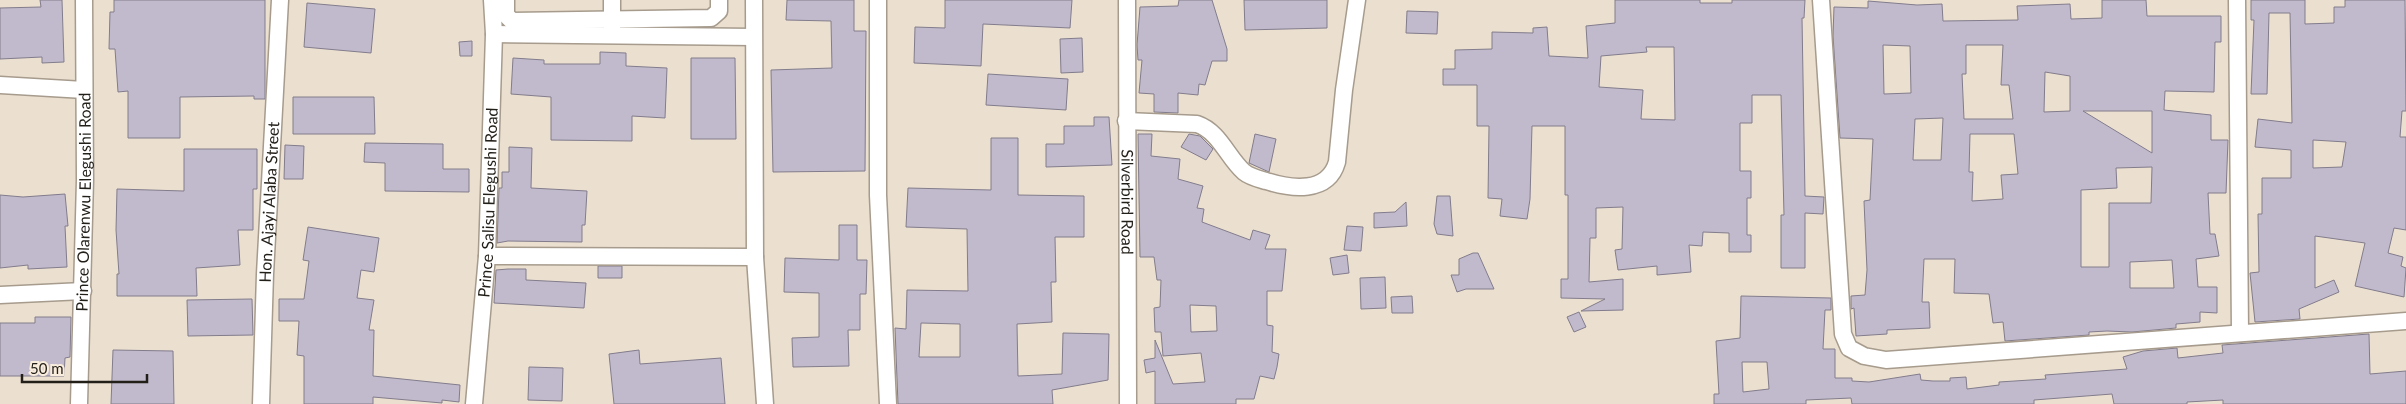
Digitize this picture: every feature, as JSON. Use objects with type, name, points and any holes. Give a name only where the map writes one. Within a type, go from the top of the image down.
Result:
[{"type":"street","name":"Prince Olarenwu Elegushi Road","points":[[79,404],[83,291],[84,0]]},
{"type":"street","name":"Hon. Ajayi Alaba Street","points":[[261,404],[264,274],[280,0]]},
{"type":"street","name":"Prince Salisu Elegushi Road","points":[[474,404],[487,256],[494,34],[492,0]]},
{"type":"street","points":[[506,0],[506,15],[512,21],[753,37]]},
{"type":"street","points":[[612,0],[612,27]]},
{"type":"street","points":[[494,34],[612,27],[711,18],[719,11],[719,0]]},
{"type":"street","points":[[754,0],[755,258],[765,404]]},
{"type":"street","points":[[878,0],[878,195],[888,404]]},
{"type":"street","name":"Silverbird Road","points":[[1127,0],[1128,404]]},
{"type":"street","points":[[1126,122],[1197,124],[1205,127],[1223,144],[1245,173],[1272,183],[1295,188],[1309,188],[1319,184],[1334,172],[1337,162],[1344,90],[1357,0]]},
{"type":"street","points":[[1821,0],[1843,334],[1849,348],[1864,356],[1886,360],[2406,321]]},
{"type":"street","points":[[2237,0],[2240,332]]},
{"type":"street","points":[[0,85],[84,90]]},
{"type":"street","points":[[487,256],[755,258]]},
{"type":"street","points":[[0,295],[83,291]]},
{"type":"building","points":[[40,0],[62,0],[64,62],[42,63],[42,57],[0,59],[0,8],[41,7]]},
{"type":"building","points":[[114,0],[265,0],[265,99],[254,99],[254,96],[180,97],[180,138],[128,138],[128,91],[118,92],[115,49],[109,49],[110,12],[114,12]]},
{"type":"building","points":[[787,0],[854,0],[854,31],[866,31],[865,171],[773,172],[771,70],[832,68],[831,21],[786,20]]},
{"type":"building","points":[[945,0],[1072,0],[1070,28],[983,24],[981,66],[914,63],[915,27],[945,28]]},
{"type":"building","points":[[1179,0],[1212,0],[1227,49],[1227,61],[1212,61],[1205,85],[1199,84],[1198,95],[1178,93],[1178,113],[1154,112],[1154,94],[1139,93],[1142,60],[1138,60],[1137,45],[1140,7],[1178,6]]},
{"type":"building","points":[[1244,0],[1327,0],[1327,28],[1245,30]]},
{"type":"building","points":[[1615,0],[1700,0],[1700,3],[1732,3],[1732,0],[1805,0],[1804,18],[1802,18],[1805,196],[1824,197],[1823,214],[1805,213],[1805,268],[1781,268],[1781,215],[1784,215],[1781,95],[1752,95],[1752,123],[1740,123],[1740,171],[1751,171],[1751,198],[1747,198],[1747,235],[1751,235],[1751,252],[1729,252],[1729,233],[1703,232],[1702,246],[1689,245],[1691,272],[1657,275],[1657,266],[1618,270],[1615,250],[1622,249],[1623,207],[1596,208],[1596,238],[1590,238],[1589,282],[1623,279],[1623,310],[1581,311],[1605,299],[1561,298],[1561,279],[1568,279],[1568,195],[1565,195],[1565,126],[1532,126],[1530,199],[1527,219],[1500,216],[1502,199],[1488,198],[1489,126],[1477,126],[1477,85],[1443,85],[1443,69],[1455,69],[1455,50],[1492,49],[1492,32],[1533,33],[1533,28],[1547,27],[1549,56],[1588,58],[1586,26],[1615,23]],"holes":[[[1646,47],[1674,47],[1675,120],[1641,119],[1643,90],[1599,87],[1601,56],[1647,52]]]},
{"type":"building","points":[[2102,0],[2146,0],[2147,16],[2221,16],[2221,42],[2215,42],[2214,92],[2165,91],[2164,110],[2211,115],[2211,140],[2228,140],[2226,193],[2208,193],[2210,234],[2215,234],[2219,256],[2196,259],[2198,287],[2217,287],[2217,313],[2200,312],[2200,322],[2176,324],[2176,328],[2132,332],[2089,332],[2089,335],[2005,341],[2003,322],[1993,323],[1989,294],[1954,293],[1955,259],[1924,259],[1922,302],[1929,302],[1930,328],[1887,330],[1887,334],[1856,336],[1854,308],[1851,309],[1851,296],[1865,295],[1867,270],[1864,201],[1870,200],[1873,139],[1840,138],[1833,36],[1834,7],[1868,8],[1868,1],[1917,5],[1942,4],[1943,21],[2018,20],[2017,6],[2070,4],[2071,19],[2102,18]],"holes":[[[1883,45],[1910,46],[1911,93],[1884,94]],[[1966,45],[2003,45],[2001,85],[2009,85],[2013,119],[1964,119],[1962,74],[1966,74]],[[2045,72],[2070,76],[2070,111],[2044,112]],[[2083,111],[2152,111],[2152,153]],[[1943,118],[1941,160],[1913,160],[1915,119]],[[1970,134],[2014,134],[2018,174],[2001,175],[2003,199],[1972,201],[1973,172],[1969,172]],[[2152,167],[2151,203],[2109,203],[2109,267],[2081,267],[2081,190],[2117,188],[2116,168]],[[2172,260],[2174,288],[2130,288],[2130,262]]]},
{"type":"building","points":[[2251,0],[2305,0],[2305,24],[2334,23],[2334,7],[2345,7],[2345,0],[2405,0],[2406,111],[2402,111],[2400,137],[2406,137],[2406,230],[2394,228],[2388,253],[2403,257],[2401,266],[2406,268],[2404,297],[2355,286],[2365,243],[2315,236],[2315,288],[2334,280],[2339,292],[2299,309],[2300,319],[2255,322],[2250,273],[2259,272],[2258,214],[2262,214],[2262,178],[2291,178],[2291,150],[2255,147],[2258,119],[2292,123],[2290,13],[2269,13],[2267,94],[2251,94],[2254,20],[2251,20]],"holes":[[[2313,140],[2346,142],[2342,167],[2313,168]]]},
{"type":"building","points":[[307,3],[375,9],[371,53],[304,47]]},
{"type":"building","points":[[1407,11],[1438,12],[1437,34],[1406,33]]},
{"type":"building","points":[[1082,38],[1083,72],[1061,73],[1060,39]]},
{"type":"building","points":[[472,41],[472,56],[460,56],[459,42]]},
{"type":"building","points":[[600,52],[626,53],[626,66],[667,68],[665,118],[632,116],[632,141],[551,140],[551,97],[511,94],[513,58],[544,60],[544,64],[600,64]]},
{"type":"building","points":[[691,58],[735,58],[736,139],[691,139]]},
{"type":"building","points":[[988,74],[1068,79],[1066,110],[986,105]]},
{"type":"building","points":[[293,97],[374,97],[375,134],[293,134]]},
{"type":"building","points":[[1094,117],[1109,117],[1112,165],[1046,167],[1046,144],[1064,144],[1064,126],[1094,126]]},
{"type":"building","points":[[1138,134],[1152,134],[1151,156],[1180,159],[1178,179],[1203,186],[1197,208],[1204,209],[1202,222],[1250,240],[1253,230],[1270,235],[1265,249],[1286,249],[1282,291],[1267,291],[1267,325],[1273,326],[1272,352],[1279,354],[1277,367],[1274,379],[1260,376],[1254,399],[1236,399],[1236,404],[1155,404],[1155,371],[1146,373],[1144,360],[1155,358],[1155,340],[1173,384],[1205,382],[1201,353],[1163,356],[1161,332],[1155,332],[1154,308],[1160,307],[1161,280],[1157,280],[1154,257],[1140,257]],"holes":[[[1190,305],[1216,306],[1217,331],[1191,332]]]},
{"type":"building","points":[[1189,134],[1200,136],[1213,149],[1206,160],[1181,147]]},
{"type":"building","points":[[1255,134],[1276,139],[1269,172],[1249,163]]},
{"type":"building","points":[[991,138],[1018,138],[1018,195],[1084,196],[1084,237],[1055,237],[1056,282],[1051,282],[1052,322],[1017,324],[1018,376],[1062,374],[1063,333],[1109,334],[1108,380],[1052,390],[1053,404],[898,404],[895,328],[906,329],[907,290],[968,291],[967,229],[906,227],[908,188],[991,190]],"holes":[[[921,323],[960,324],[960,357],[919,357]]]},
{"type":"building","points":[[365,143],[443,144],[443,169],[469,169],[469,192],[385,191],[385,163],[364,162]]},
{"type":"building","points":[[285,145],[304,146],[303,179],[284,179]]},
{"type":"building","points":[[509,147],[532,148],[531,188],[587,191],[585,225],[582,225],[582,242],[508,241],[497,243],[499,188],[502,188],[502,172],[509,172]]},
{"type":"building","points":[[184,149],[257,149],[257,189],[253,189],[253,230],[238,230],[240,265],[196,268],[197,296],[117,296],[117,274],[119,274],[116,230],[117,189],[184,191]]},
{"type":"building","points":[[65,194],[68,226],[65,226],[67,267],[28,269],[28,265],[0,268],[0,195],[23,197]]},
{"type":"building","points":[[1437,196],[1450,196],[1453,236],[1437,234],[1434,224]]},
{"type":"building","points":[[1406,202],[1407,226],[1374,228],[1374,213],[1395,212]]},
{"type":"building","points":[[839,225],[857,225],[857,260],[867,260],[866,294],[860,294],[860,330],[848,330],[849,366],[793,367],[792,338],[819,337],[819,293],[784,292],[785,258],[839,260]]},
{"type":"building","points":[[1347,226],[1363,227],[1361,251],[1344,250]]},
{"type":"building","points":[[308,227],[379,238],[374,272],[361,270],[357,298],[374,300],[369,330],[374,330],[373,376],[460,385],[459,402],[442,400],[442,403],[373,397],[373,404],[304,404],[304,356],[297,355],[299,321],[279,321],[279,299],[304,299],[309,261],[303,260]]},
{"type":"building","points":[[1473,253],[1478,253],[1494,289],[1466,289],[1457,292],[1451,275],[1459,275],[1459,259]]},
{"type":"building","points":[[1347,255],[1349,273],[1333,275],[1330,258]]},
{"type":"building","points":[[598,266],[622,266],[622,278],[598,278]]},
{"type":"building","points":[[526,269],[526,280],[586,283],[584,308],[494,303],[496,270]]},
{"type":"building","points":[[1385,277],[1386,308],[1361,309],[1360,278]]},
{"type":"building","points":[[1412,296],[1413,313],[1392,313],[1391,297]]},
{"type":"building","points":[[1741,296],[1831,298],[1831,310],[1825,310],[1823,349],[1835,349],[1835,378],[1852,378],[1852,381],[1869,382],[1920,374],[1921,380],[1933,381],[1950,381],[1950,378],[1966,377],[1967,389],[1999,385],[1999,382],[2046,379],[2045,375],[2127,369],[2123,357],[2143,351],[2177,348],[2178,358],[2223,353],[2222,345],[2369,334],[2370,374],[2406,371],[2406,404],[2223,404],[2223,400],[2187,402],[2187,404],[2114,404],[2112,394],[2034,400],[2034,404],[1852,404],[1851,398],[1806,400],[1806,404],[1714,404],[1714,394],[1719,394],[1716,341],[1740,338]],"holes":[[[1742,362],[1767,362],[1769,389],[1743,392]]]},
{"type":"building","points":[[252,299],[253,335],[188,336],[187,300]]},
{"type":"building","points":[[1579,312],[1586,327],[1574,332],[1567,317]]},
{"type":"building","points":[[35,317],[71,317],[70,357],[65,358],[64,376],[0,376],[0,323],[35,323]]},
{"type":"building","points":[[113,350],[173,351],[174,404],[111,404]]},
{"type":"building","points":[[639,350],[640,364],[721,358],[725,404],[614,404],[609,354]]},
{"type":"building","points":[[529,367],[563,368],[562,401],[528,400]]}]
